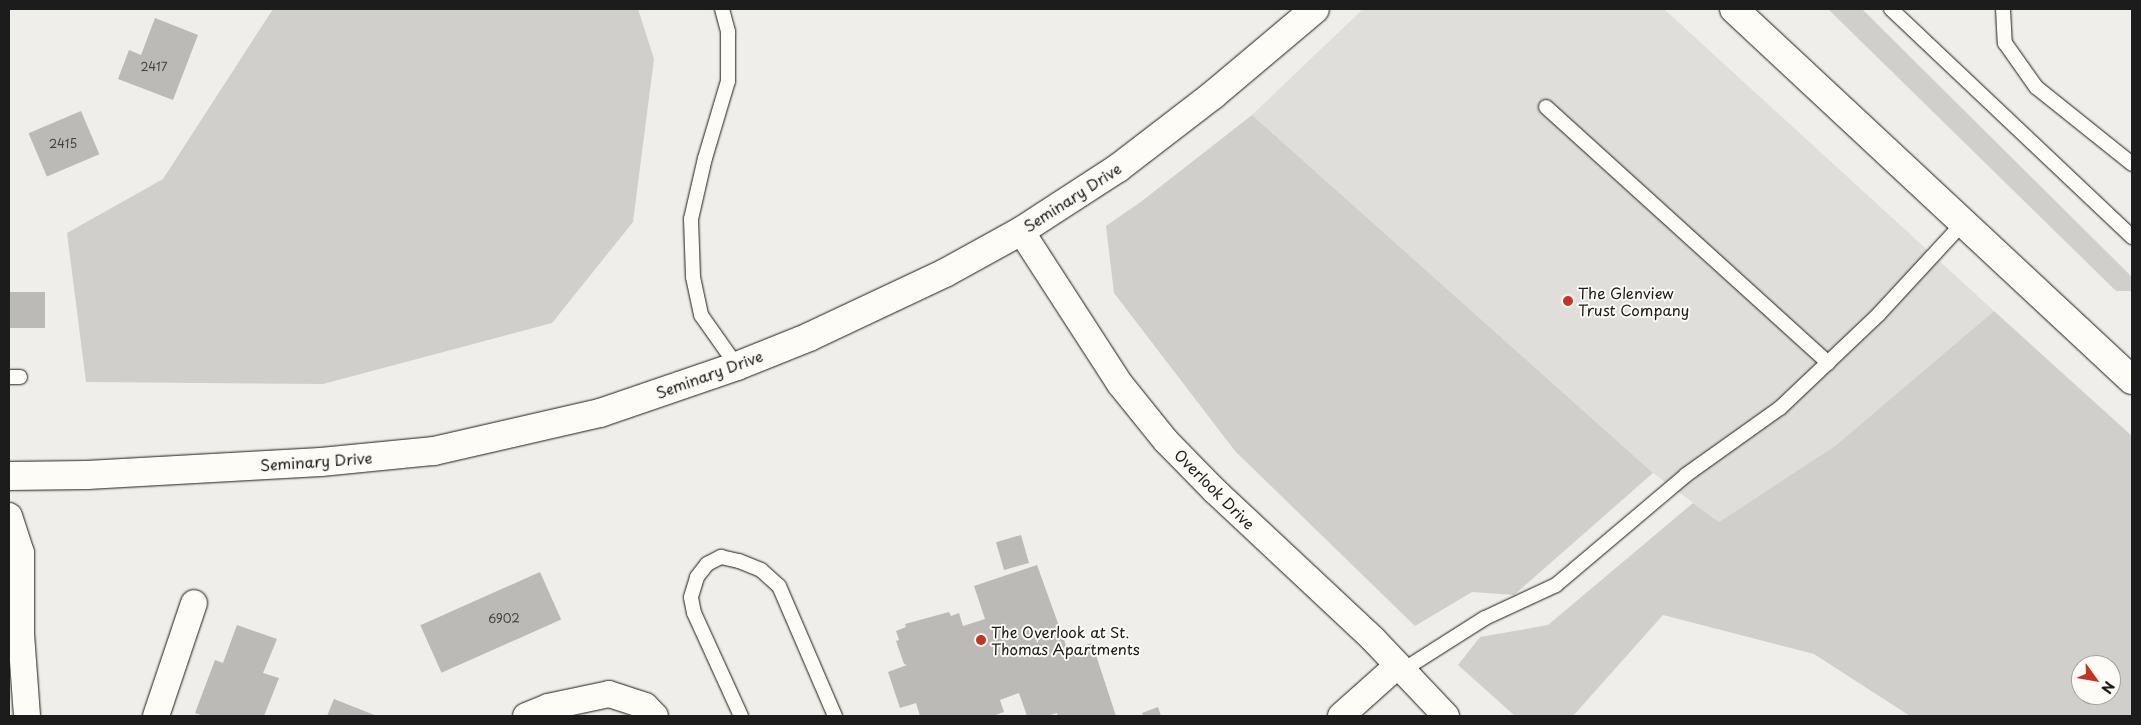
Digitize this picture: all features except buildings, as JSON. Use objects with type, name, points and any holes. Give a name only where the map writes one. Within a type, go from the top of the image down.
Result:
[{"type":"main road","name":"Seminary Drive","points":[[9,476],[107,474],[321,462],[434,452],[600,413],[737,366],[810,337],[945,273],[1021,231],[1118,168],[1220,89],[1315,9]]},
{"type":"main road","points":[[1734,9],[2131,378]]},
{"type":"street","name":"Overlook Drive","points":[[1021,231],[1120,384],[1166,441],[1243,518],[1327,593],[1446,716]]},
{"type":"street","points":[[9,516],[20,553],[21,634],[27,716]]},
{"type":"street","points":[[156,716],[194,603]]},
{"type":"street","points":[[1341,716],[1400,668]]},
{"type":"street","points":[[526,716],[548,707],[609,694],[645,706],[655,716]]},
{"type":"lane","points":[[722,9],[728,32],[728,81],[705,158],[691,219],[693,278],[701,315],[737,366]]},
{"type":"lane","points":[[1891,9],[2132,237]]},
{"type":"lane","points":[[2003,9],[2005,43],[2036,87],[2132,164]]},
{"type":"lane","points":[[1546,107],[1828,363]]},
{"type":"lane","points":[[1400,668],[1485,618],[1556,585],[1686,475],[1780,408],[1878,315],[1963,223]]},
{"type":"lane","points":[[741,716],[694,613],[691,596],[697,577],[707,564],[722,557],[739,561],[761,570],[779,586],[835,716]]},
{"type":"shaded area","points":[[273,9],[638,9],[654,59],[633,222],[552,323],[323,384],[86,382],[67,233],[163,179]]},
{"type":"shaded area","points":[[1363,9],[1664,9],[1994,311],[1835,446],[1719,522],[1653,473],[1252,115]]},
{"type":"shaded area","points":[[1828,9],[1862,9],[2132,277],[2132,291],[2116,291]]},
{"type":"shaded area","points":[[1252,115],[1653,473],[1514,595],[1472,592],[1415,626],[1235,451],[1114,293],[1106,226],[1142,201]]},
{"type":"shaded area","points":[[1994,311],[2132,436],[2132,716],[1910,716],[1814,654],[1663,615],[1573,716],[1515,716],[1458,665],[1480,637],[1548,625],[1693,503],[1719,522],[1835,446]]},
{"type":"place","name":"The Glenview Trust Company","points":[[1568,301]]},
{"type":"place","name":"The Overlook at St. Thomas Apartments","points":[[981,640]]}]
